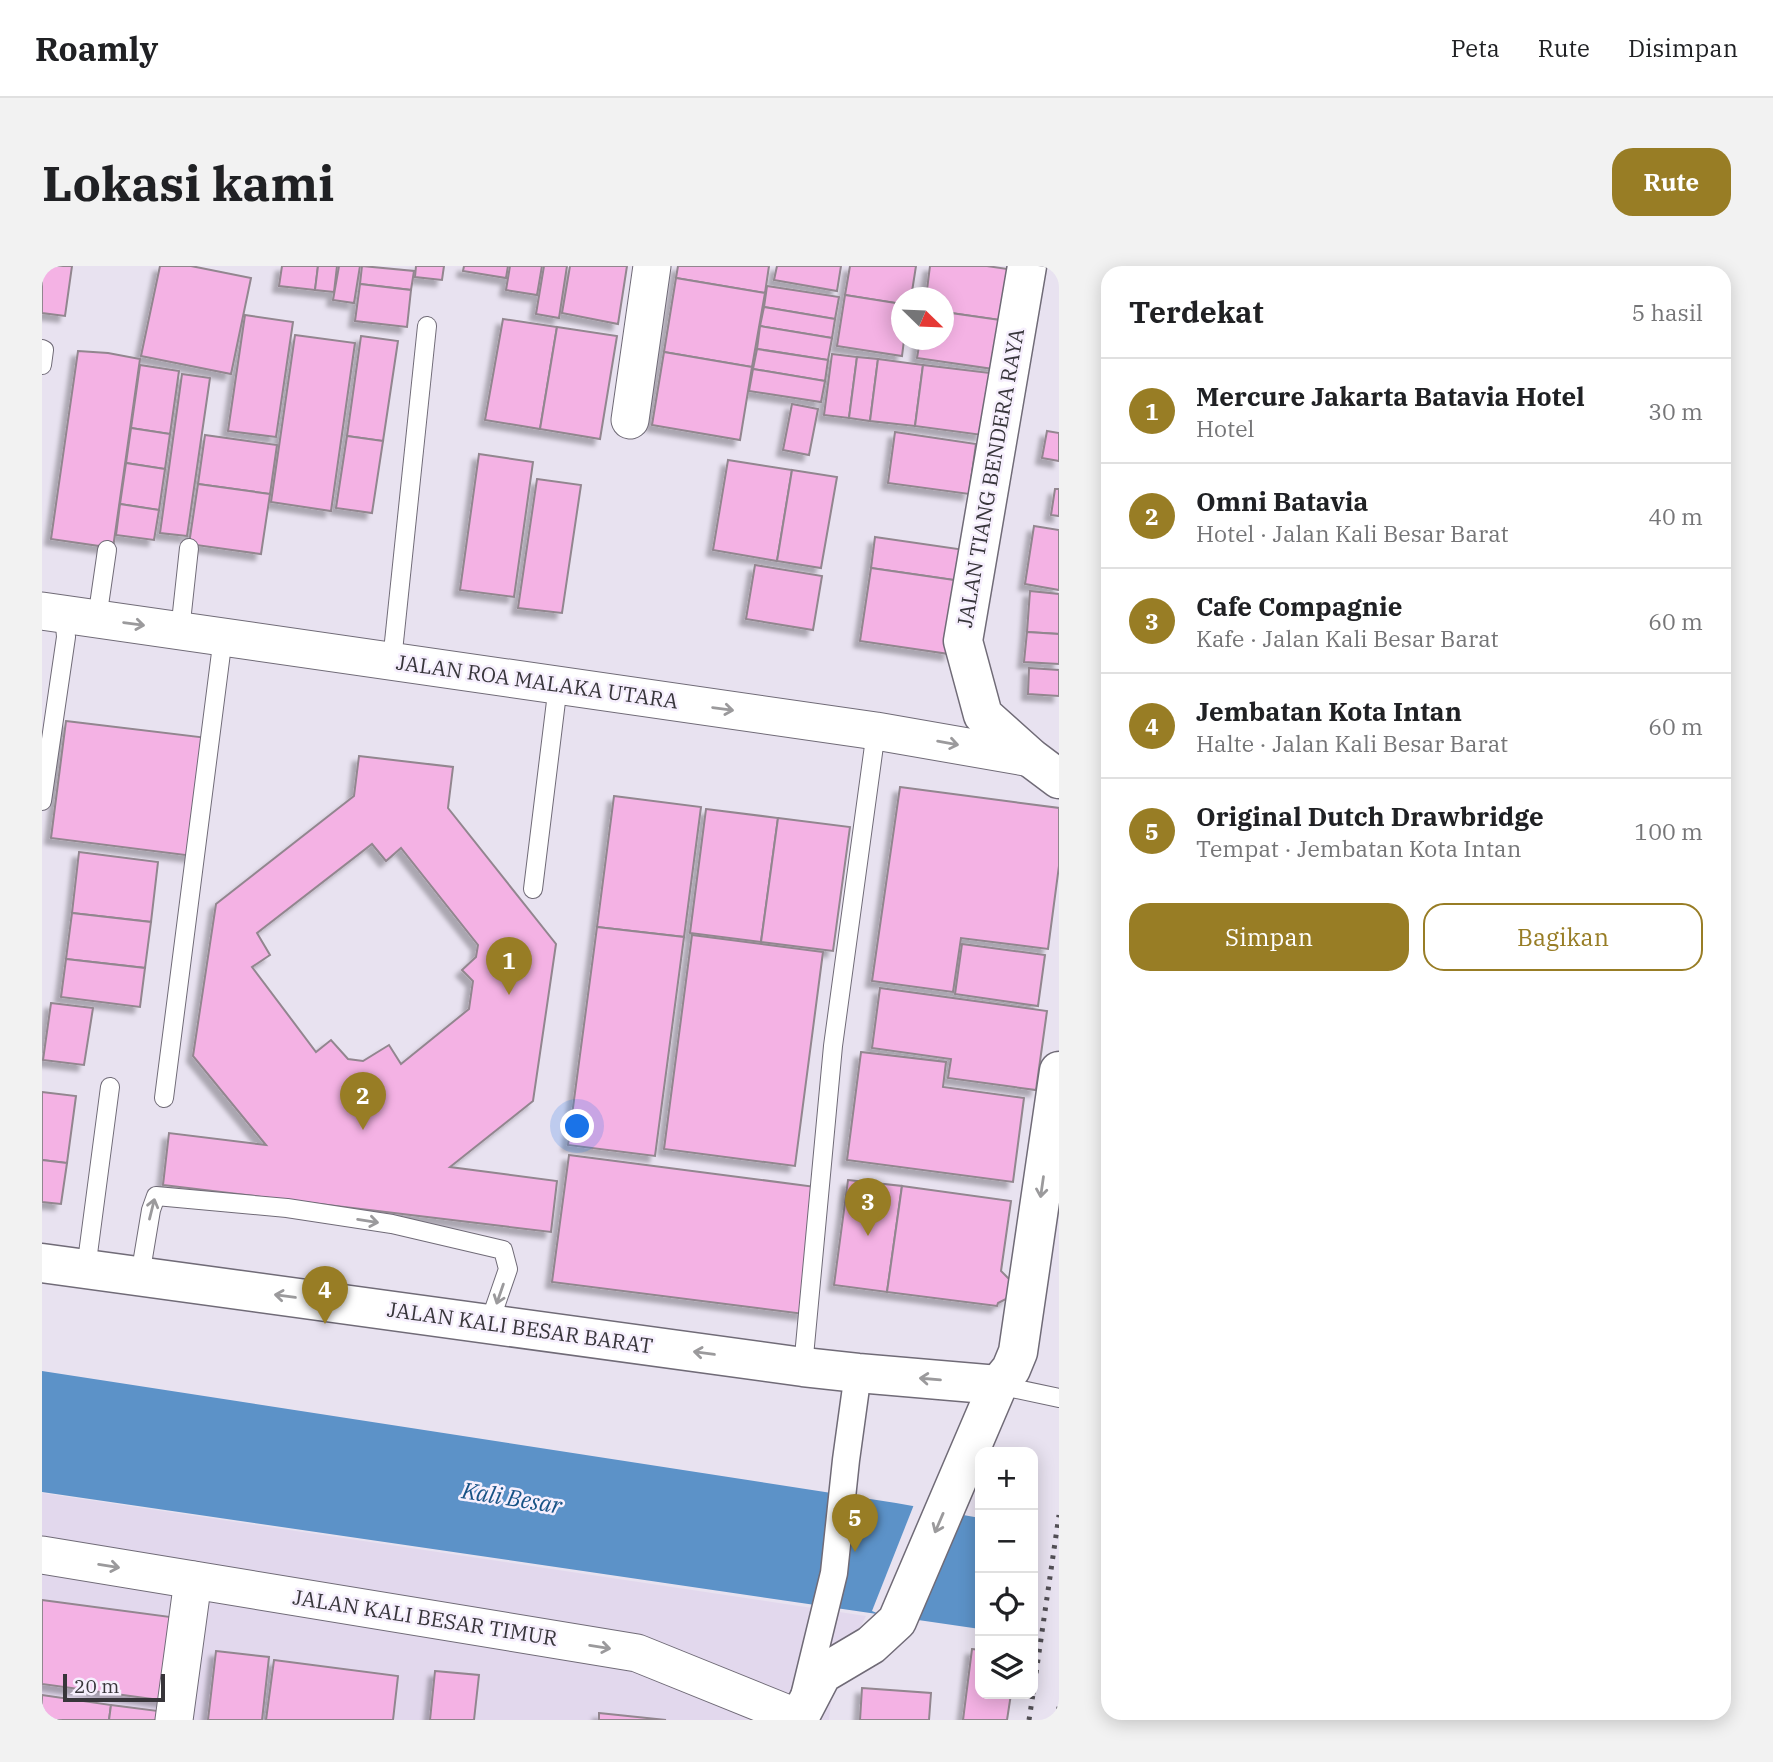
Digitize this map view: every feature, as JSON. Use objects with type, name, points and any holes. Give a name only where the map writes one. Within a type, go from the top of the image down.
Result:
[{"type":"street","points":[[630,419],[652,266]]},
{"type":"street","name":"JALAN TIANG BENDERA RAYA","points":[[1027,266],[963,641],[983,715],[1045,768]]},
{"type":"street","name":"JALAN ROA MALAKA UTARA","points":[[68,615],[876,731],[1045,768]]},
{"type":"street","points":[[798,1719],[822,1674],[871,1645],[897,1621],[965,1460],[999,1385],[1011,1369],[1018,1352],[1059,1072]]},
{"type":"street","name":"JALAN KALI BESAR BARAT","points":[[42,1263],[803,1367],[999,1385]]},
{"type":"street","points":[[798,1719],[834,1573],[858,1373]]},
{"type":"street","name":"JALAN KALI BESAR TIMUR","points":[[42,1555],[637,1653],[798,1719]]},
{"type":"street","points":[[174,1720],[193,1580]]},
{"type":"lane","points":[[391,661],[427,326]]},
{"type":"lane","points":[[42,349],[42,365]]},
{"type":"lane","points":[[180,631],[189,548]]},
{"type":"lane","points":[[42,802],[68,615],[107,550]]},
{"type":"lane","points":[[164,1098],[223,637]]},
{"type":"lane","points":[[533,889],[558,685]]},
{"type":"lane","points":[[803,1367],[833,1046],[876,731]]},
{"type":"lane","points":[[86,1269],[110,1087]]},
{"type":"lane","points":[[140,1276],[150,1210],[156,1196],[286,1208],[392,1224],[503,1250],[508,1269],[489,1324]]},
{"type":"lane","points":[[999,1385],[1059,1398]]},
{"type":"shaded area","points":[[42,1493],[866,1616],[833,1681],[829,1720],[42,1720]]},
{"type":"water","name":"Kali Besar","points":[[42,1371],[975,1517],[975,1628],[42,1492]]},
{"type":"pier","points":[[915,1502],[956,1510],[896,1621],[872,1611]]},
{"type":"pier","points":[[1041,1525],[1059,1528],[1059,1644],[1038,1642],[1038,1549]]},
{"type":"building","points":[[42,266],[72,266],[65,316],[42,313]]},
{"type":"building","points":[[160,266],[191,266],[251,278],[231,374],[141,356]]},
{"type":"building","points":[[282,266],[318,266],[315,290],[279,286]]},
{"type":"building","points":[[318,266],[337,266],[334,292],[315,290]]},
{"type":"building","points":[[339,266],[360,266],[354,303],[333,300]]},
{"type":"building","points":[[362,266],[414,271],[411,290],[360,284]]},
{"type":"building","points":[[416,266],[444,266],[442,280],[415,277]]},
{"type":"building","points":[[464,266],[508,266],[506,278],[463,271]]},
{"type":"building","points":[[510,266],[542,266],[537,295],[506,290]]},
{"type":"building","points":[[544,266],[567,266],[559,318],[536,314]]},
{"type":"building","points":[[570,266],[627,266],[618,324],[562,313]]},
{"type":"building","points":[[678,266],[769,266],[765,293],[676,278]]},
{"type":"building","points":[[777,266],[841,266],[837,291],[774,280]]},
{"type":"building","points":[[850,266],[916,266],[913,287],[891,287],[891,302],[845,295]]},
{"type":"building","points":[[930,266],[987,266],[1021,271],[1014,322],[954,313],[954,287],[927,287]]},
{"type":"building","points":[[676,278],[765,293],[752,367],[664,352]]},
{"type":"building","points":[[360,284],[411,290],[407,327],[355,321]]},
{"type":"building","points":[[767,286],[839,297],[835,319],[764,307]]},
{"type":"building","points":[[845,295],[891,302],[891,350],[903,350],[902,356],[837,346]]},
{"type":"building","points":[[764,307],[835,319],[832,338],[760,326]]},
{"type":"building","points":[[954,313],[1014,322],[1007,371],[917,358],[918,350],[954,350]]},
{"type":"building","points":[[245,315],[293,322],[276,437],[228,431]]},
{"type":"building","points":[[503,319],[557,327],[540,429],[485,420]]},
{"type":"building","points":[[760,326],[832,338],[828,360],[757,349]]},
{"type":"building","points":[[557,327],[617,336],[600,439],[540,429]]},
{"type":"building","points":[[295,335],[355,343],[331,511],[271,502]]},
{"type":"building","points":[[361,336],[398,341],[383,441],[347,436]]},
{"type":"building","points":[[757,349],[828,360],[825,381],[753,369]]},
{"type":"building","points":[[78,351],[140,359],[113,548],[51,539]]},
{"type":"building","points":[[664,352],[752,367],[740,440],[652,425]]},
{"type":"building","points":[[832,354],[857,357],[849,418],[824,415]]},
{"type":"building","points":[[857,357],[878,359],[870,421],[849,418]]},
{"type":"building","points":[[878,359],[923,365],[915,426],[870,421]]},
{"type":"building","points":[[140,365],[179,371],[170,434],[131,428]]},
{"type":"building","points":[[923,365],[990,373],[982,435],[915,426]]},
{"type":"building","points":[[753,369],[825,381],[821,402],[749,391]]},
{"type":"building","points":[[182,374],[210,378],[187,536],[160,533]]},
{"type":"building","points":[[792,404],[818,409],[809,455],[783,450]]},
{"type":"building","points":[[131,428],[170,434],[165,469],[126,463]]},
{"type":"building","points":[[1047,431],[1059,433],[1059,461],[1042,458]]},
{"type":"building","points":[[895,432],[976,444],[969,494],[888,483]]},
{"type":"building","points":[[205,435],[277,445],[270,494],[198,484]]},
{"type":"building","points":[[347,436],[383,441],[372,513],[336,508]]},
{"type":"building","points":[[479,454],[533,462],[514,597],[460,590]]},
{"type":"building","points":[[728,460],[792,470],[777,561],[713,550]]},
{"type":"building","points":[[126,463],[165,469],[159,510],[120,504]]},
{"type":"building","points":[[792,470],[837,477],[821,568],[777,561]]},
{"type":"building","points":[[537,479],[581,485],[562,613],[518,608]]},
{"type":"building","points":[[198,484],[270,494],[261,554],[189,544]]},
{"type":"building","points":[[1055,489],[1059,489],[1059,516],[1051,515]]},
{"type":"building","points":[[120,504],[159,510],[154,540],[116,535]]},
{"type":"building","points":[[1034,526],[1059,530],[1059,590],[1025,584]]},
{"type":"building","points":[[875,537],[965,550],[961,581],[871,568]]},
{"type":"building","points":[[755,565],[822,576],[813,630],[746,619]]},
{"type":"building","points":[[871,568],[961,581],[949,654],[860,641]]},
{"type":"building","points":[[1030,591],[1059,594],[1059,634],[1027,632]]},
{"type":"building","points":[[1027,632],[1059,634],[1059,664],[1024,662]]},
{"type":"building","points":[[1029,668],[1059,670],[1059,696],[1028,694]]},
{"type":"building","points":[[66,721],[208,738],[193,856],[51,838]]},
{"type":"building","points":[[359,756],[453,767],[448,808],[556,944],[533,1101],[450,1167],[557,1181],[551,1232],[163,1185],[169,1133],[266,1145],[193,1056],[216,904],[354,796]],"holes":[[[372,844],[386,861],[401,848],[478,945],[476,957],[462,970],[473,981],[469,1009],[401,1064],[389,1045],[363,1061],[348,1059],[331,1040],[316,1052],[252,967],[270,955],[257,933]]]},
{"type":"building","points":[[900,787],[1059,808],[1059,866],[1048,949],[961,938],[953,992],[872,981]]},
{"type":"building","points":[[614,796],[701,807],[684,937],[597,927]]},
{"type":"building","points":[[706,809],[778,818],[761,942],[690,933]]},
{"type":"building","points":[[778,818],[850,827],[833,951],[761,942]]},
{"type":"building","points":[[79,852],[158,862],[151,922],[72,913]]},
{"type":"building","points":[[72,913],[151,922],[145,968],[66,959]]},
{"type":"building","points":[[597,927],[684,937],[655,1156],[568,1145]]},
{"type":"building","points":[[692,935],[823,952],[795,1166],[664,1149]]},
{"type":"building","points":[[962,944],[1045,955],[1038,1006],[955,994]]},
{"type":"building","points":[[66,959],[145,968],[140,1007],[61,997]]},
{"type":"building","points":[[880,988],[1047,1011],[1036,1090],[948,1078],[951,1059],[872,1048]]},
{"type":"building","points":[[51,1003],[93,1008],[84,1065],[43,1060]]},
{"type":"building","points":[[861,1052],[946,1062],[943,1087],[1024,1098],[1013,1182],[847,1160]]},
{"type":"building","points":[[42,1092],[76,1096],[67,1163],[42,1160]]},
{"type":"building","points":[[569,1155],[816,1187],[804,1314],[552,1282]]},
{"type":"building","points":[[42,1160],[67,1163],[61,1204],[42,1202]]},
{"type":"building","points":[[848,1180],[902,1186],[887,1292],[834,1285]]},
{"type":"building","points":[[902,1186],[1011,1201],[1001,1271],[1010,1280],[1006,1299],[997,1306],[887,1292]]},
{"type":"building","points":[[42,1600],[178,1618],[167,1701],[42,1684]]},
{"type":"building","points":[[972,1649],[975,1649],[975,1699],[1010,1699],[1007,1720],[963,1720]]},
{"type":"building","points":[[216,1651],[269,1657],[262,1720],[208,1720]]},
{"type":"building","points":[[274,1660],[398,1676],[393,1720],[266,1720]]},
{"type":"building","points":[[435,1671],[479,1675],[474,1720],[430,1720]]},
{"type":"building","points":[[862,1688],[931,1693],[929,1720],[860,1720]]},
{"type":"building","points":[[42,1695],[111,1705],[109,1720],[42,1720]]},
{"type":"building","points":[[111,1705],[166,1712],[165,1720],[109,1720]]},
{"type":"building","points":[[599,1713],[666,1720],[599,1720]]},
{"type":"railway","points":[[1038,1660],[1059,1515]]},
{"type":"railway","points":[[1029,1720],[1032,1699]]},
{"type":"railway","points":[[1057,1720],[1059,1707]]},
{"type":"place","name":"Mercure Jakarta Batavia Hotel","points":[[509,995]]},
{"type":"place","name":"Omni Batavia","points":[[363,1130]]},
{"type":"place","name":"Cafe Compagnie","points":[[868,1236]]},
{"type":"place","name":"Jembatan Kota Intan","points":[[325,1324]]},
{"type":"place","name":"Original Dutch Drawbridge","points":[[855,1552]]}]
